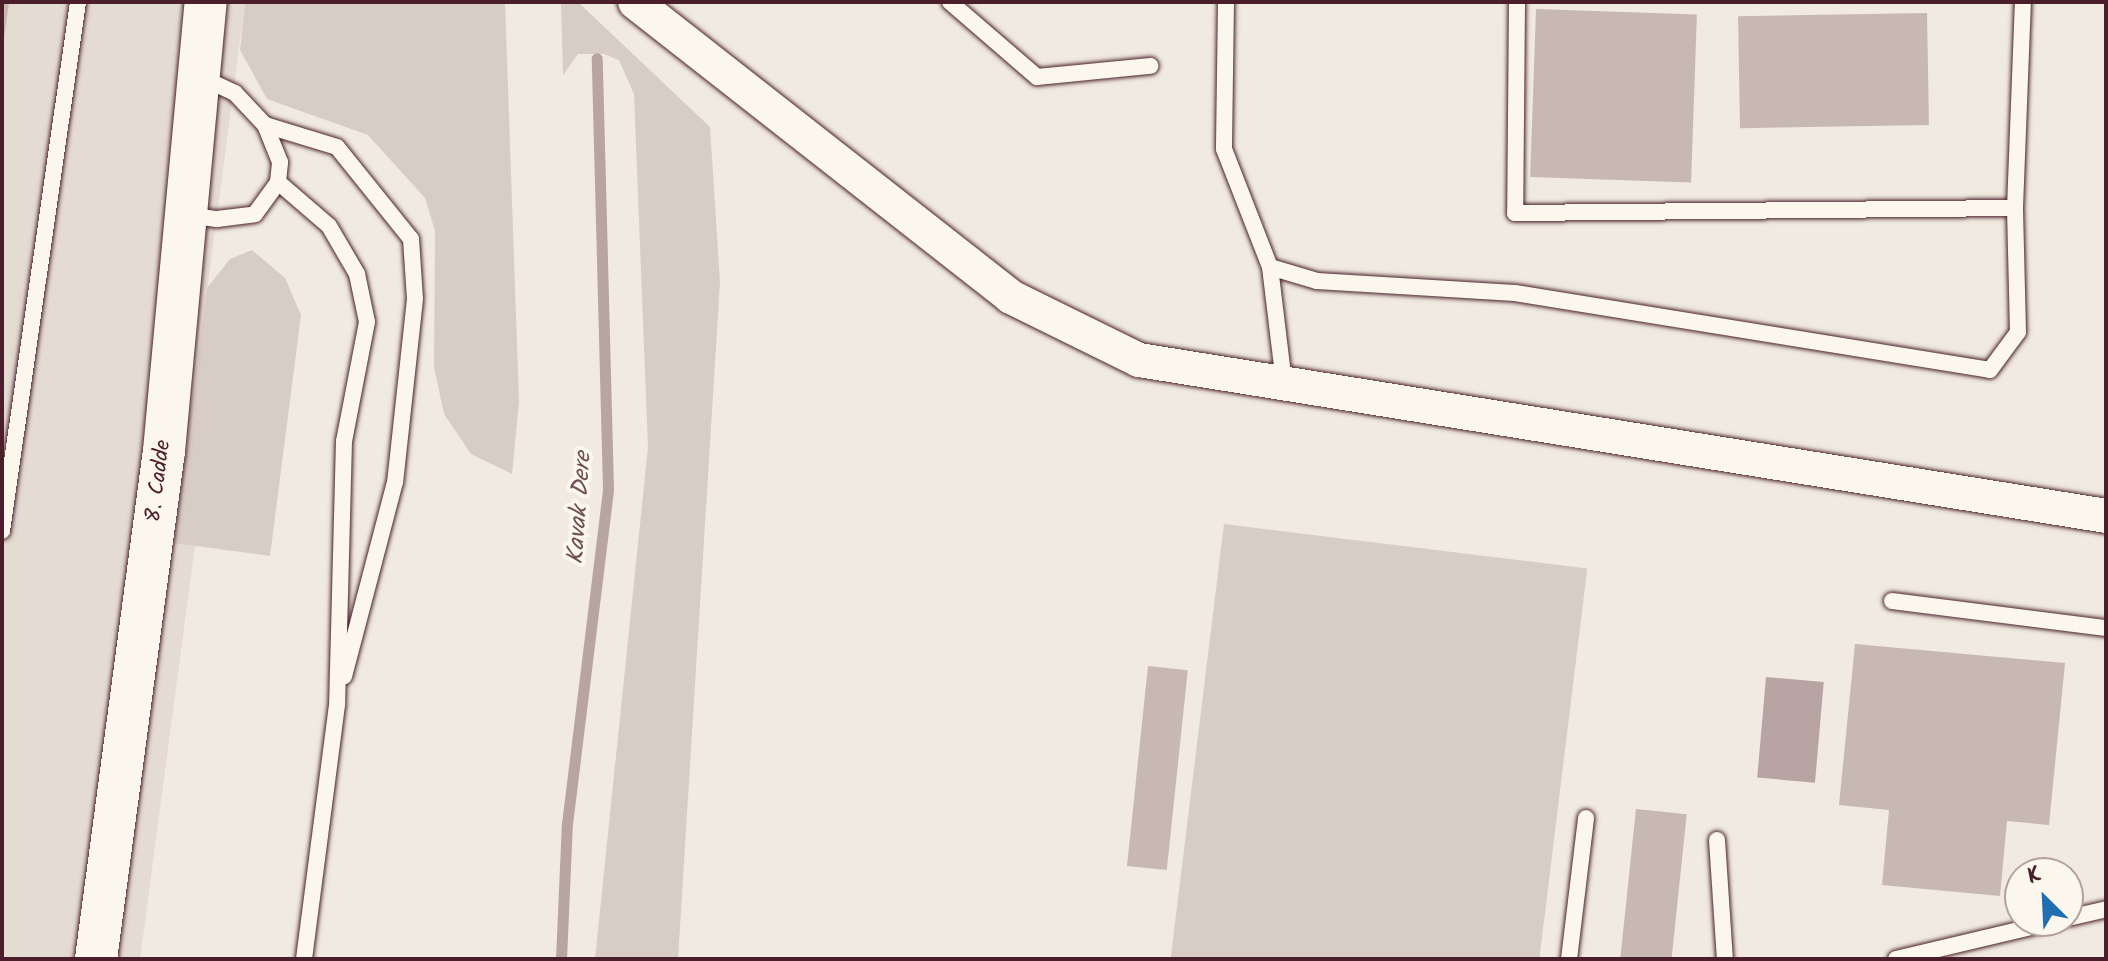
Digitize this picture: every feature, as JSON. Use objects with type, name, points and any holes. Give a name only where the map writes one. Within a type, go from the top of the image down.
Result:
[{"type":"street","name":"8. Cadde","points":[[96,959],[164,451],[206,2]]},
{"type":"street","points":[[635,2],[1011,297],[1139,360],[2106,516]]},
{"type":"lane","points":[[2,531],[78,2]]},
{"type":"lane","points":[[950,2],[1037,77],[1150,66]]},
{"type":"lane","points":[[1226,2],[1224,149],[1270,267],[1284,383]]},
{"type":"lane","points":[[1517,2],[1515,213],[2015,208]]},
{"type":"lane","points":[[1270,267],[1317,281],[1515,293],[1990,370],[2018,332],[2015,208],[2023,2]]},
{"type":"lane","points":[[186,214],[217,219],[255,214],[278,182],[280,162],[265,125],[235,93],[199,77]]},
{"type":"lane","points":[[265,125],[337,147],[411,239],[415,299],[395,482],[337,705]]},
{"type":"lane","points":[[278,182],[329,226],[357,274],[367,322],[344,441],[337,705],[304,959]]},
{"type":"lane","points":[[1892,601],[2106,628]]},
{"type":"lane","points":[[1569,959],[1586,818]]},
{"type":"lane","points":[[1717,840],[1725,959]]},
{"type":"lane","points":[[2084,914],[2106,909]]},
{"type":"lane","points":[[1896,959],[2004,934]]},
{"type":"shaded area","points":[[2,2],[245,2],[174,542],[195,546],[140,959],[2,959]]},
{"type":"shaded area","points":[[245,2],[505,2],[519,402],[512,474],[471,454],[444,414],[434,367],[435,231],[425,198],[368,135],[267,99],[240,50]]},
{"type":"shaded area","points":[[561,2],[578,2],[710,127],[720,282],[678,959],[595,959],[648,447],[634,94],[619,60],[604,54],[578,54],[563,75]]},
{"type":"shaded area","points":[[252,250],[285,278],[301,315],[270,556],[174,543],[207,288],[230,259]]},
{"type":"shaded area","points":[[1224,524],[1587,569],[1539,959],[1171,959]]},
{"type":"shaded area","points":[[1766,677],[1824,682],[1815,783],[1757,778]]},
{"type":"building","points":[[2,2],[9,2],[4,39],[2,39]]},
{"type":"building","points":[[1536,9],[1697,15],[1691,183],[1530,177]]},
{"type":"building","points":[[1927,13],[1929,125],[1740,128],[1738,16]]},
{"type":"building","points":[[1855,644],[2065,663],[2049,825],[2007,821],[2000,896],[1882,885],[1889,810],[1839,805]]},
{"type":"building","points":[[1148,666],[1188,670],[1167,870],[1127,866]]},
{"type":"building","points":[[1636,809],[1687,814],[1672,959],[1620,959]]},
{"type":"waterway","name":"Kavak Dere","points":[[561,959],[567,824],[608,489],[597,58]]}]
